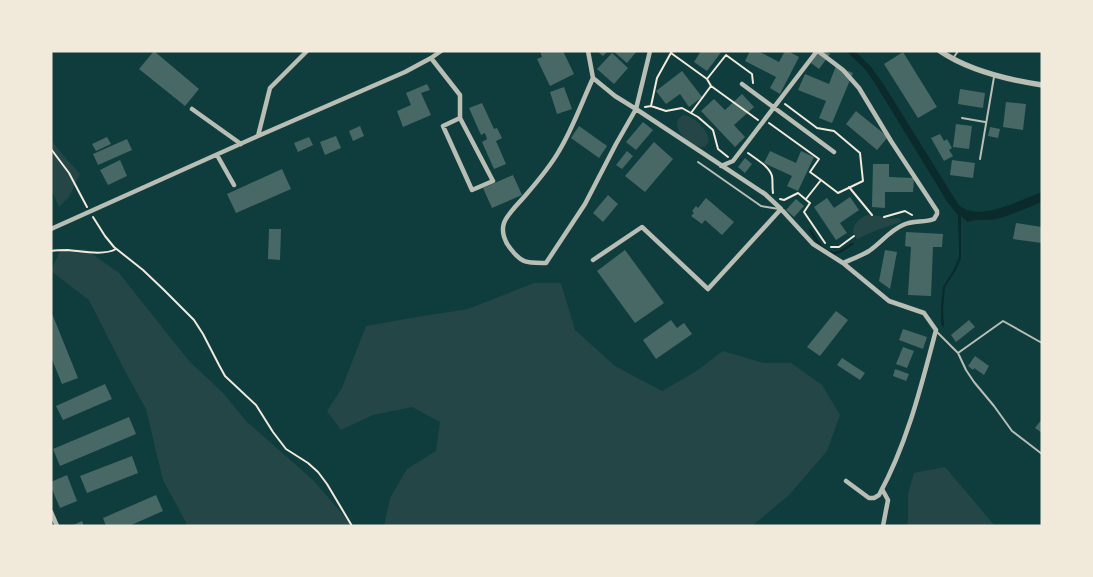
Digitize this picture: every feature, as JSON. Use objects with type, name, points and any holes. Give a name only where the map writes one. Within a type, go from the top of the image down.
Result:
[{"type":"street","points":[[258,136],[270,88],[307,51]]},
{"type":"street","points":[[51,229],[405,72],[441,51]]},
{"type":"street","points":[[588,51],[592,78],[566,139],[527,194],[513,209],[504,224],[505,240],[518,259],[546,263],[585,204],[636,108],[650,51]]},
{"type":"street","points":[[721,166],[733,160],[818,51],[839,66],[859,88],[938,214],[934,219],[927,222],[905,224],[891,231],[868,252],[843,263]]},
{"type":"street","points":[[940,51],[953,59],[978,69],[1042,85]]},
{"type":"street","points":[[431,58],[460,95],[460,118],[493,181],[472,190],[443,126],[460,118]]},
{"type":"street","points":[[592,78],[615,96],[765,194],[813,244],[843,263],[888,301],[924,313],[936,330],[907,432],[882,489],[877,497],[869,498],[846,481]]},
{"type":"street","points":[[742,84],[834,152]]},
{"type":"street","points":[[192,108],[241,144]]},
{"type":"street","points":[[217,155],[234,185]]},
{"type":"street","points":[[593,260],[642,227],[708,289],[781,209]]},
{"type":"street","points":[[882,489],[888,500],[883,526]]},
{"type":"street","points":[[51,512],[57,526]]},
{"type":"lane","points":[[953,59],[958,51]]},
{"type":"lane","points":[[980,159],[994,74]]},
{"type":"lane","points":[[962,118],[986,122]]},
{"type":"lane","points":[[698,162],[761,206],[781,209]]},
{"type":"lane","points":[[958,354],[1003,321],[1042,343]]},
{"type":"lane","points":[[936,330],[958,354],[974,382],[1012,432],[1042,454]]},
{"type":"path","points":[[651,106],[657,78],[672,52],[687,66],[707,79],[711,86],[819,159],[810,172],[821,180],[806,199]]},
{"type":"path","points":[[707,79],[726,54],[752,74],[752,83]]},
{"type":"path","points":[[691,113],[711,86]]},
{"type":"path","points":[[636,108],[651,106],[666,111],[682,108],[698,117],[712,130],[718,149],[733,160]]},
{"type":"path","points":[[51,149],[69,173],[79,194]]},
{"type":"path","points":[[742,149],[769,171],[772,177],[774,194]]},
{"type":"path","points":[[849,187],[872,215]]},
{"type":"path","points":[[777,197],[784,200],[798,193],[806,199],[810,204],[804,212],[828,246],[838,247],[854,236]]},
{"type":"path","points":[[884,217],[905,211],[922,222]]},
{"type":"path","points":[[102,231],[116,249],[164,290],[194,320],[225,376],[256,405],[286,449],[318,472],[352,526]]},
{"type":"path","points":[[51,251],[103,252],[116,249]]},
{"type":"shaded area","points":[[846,51],[855,51],[871,67],[958,204],[966,210],[976,212],[987,211],[1010,205],[1042,192],[1042,202],[993,220],[974,220],[968,222],[961,216],[961,258],[945,287],[944,328],[941,324],[943,287],[959,257],[958,215],[948,203],[876,85],[865,69]]},
{"type":"shaded area","points":[[683,115],[696,121],[703,128],[709,141],[705,147],[700,147],[682,136],[677,125],[678,120]]},
{"type":"shaded area","points":[[51,139],[80,174],[69,197],[59,207],[51,189]]},
{"type":"shaded area","points":[[867,215],[898,218],[901,222],[857,239],[853,233],[855,224]]},
{"type":"shaded area","points":[[809,229],[829,251],[838,251],[852,242],[854,244],[840,253],[830,254],[817,244]]},
{"type":"shaded area","points":[[85,249],[119,273],[189,361],[223,393],[246,421],[314,481],[352,525],[355,526],[188,526],[163,480],[146,409],[89,300],[51,271],[60,251]]},
{"type":"shaded area","points":[[534,283],[561,283],[575,330],[615,366],[662,391],[695,372],[723,351],[763,363],[791,363],[822,385],[840,415],[827,451],[789,495],[752,526],[384,526],[390,498],[407,469],[436,451],[440,422],[412,407],[373,415],[341,430],[327,411],[342,388],[366,326],[468,309]]},
{"type":"shaded area","points":[[945,467],[995,526],[907,526],[908,494],[914,473]]},
{"type":"building","points":[[154,51],[199,89],[185,106],[139,69]]},
{"type":"building","points":[[540,51],[563,51],[574,74],[550,86],[537,59],[542,57]]},
{"type":"building","points":[[597,51],[608,51],[603,56]]},
{"type":"building","points":[[613,51],[637,51],[627,63]]},
{"type":"building","points":[[701,51],[722,51],[707,71],[694,62]]},
{"type":"building","points":[[750,51],[758,51],[779,62],[785,51],[799,57],[780,94],[770,88],[776,77],[745,61]]},
{"type":"building","points":[[819,51],[826,51],[830,54],[819,69],[811,63]]},
{"type":"building","points":[[903,52],[937,107],[918,118],[884,64]]},
{"type":"building","points":[[612,53],[628,68],[614,84],[597,69]]},
{"type":"building","points":[[836,66],[853,73],[832,123],[819,118],[826,101],[798,90],[805,74],[829,84]]},
{"type":"building","points":[[682,71],[702,97],[689,107],[680,94],[666,104],[656,91]]},
{"type":"building","points":[[427,84],[430,90],[421,93],[431,115],[403,127],[397,111],[411,105],[406,93]]},
{"type":"building","points":[[564,87],[572,109],[557,114],[550,92]]},
{"type":"building","points":[[960,89],[985,93],[983,108],[958,104]]},
{"type":"building","points":[[742,94],[754,107],[734,125],[745,137],[735,147],[701,111],[714,99],[725,110]]},
{"type":"building","points":[[1006,102],[1026,104],[1023,130],[1003,127]]},
{"type":"building","points":[[482,103],[494,129],[497,128],[502,138],[496,141],[506,164],[494,169],[482,142],[487,139],[485,133],[481,135],[469,108]]},
{"type":"building","points":[[856,111],[888,137],[877,150],[846,124]]},
{"type":"building","points":[[643,122],[653,130],[636,150],[626,142]]},
{"type":"building","points":[[956,124],[972,126],[969,149],[953,147]]},
{"type":"building","points":[[360,126],[364,136],[353,141],[349,131]]},
{"type":"building","points":[[579,126],[607,146],[599,158],[571,138]]},
{"type":"building","points":[[990,127],[1000,129],[998,138],[988,136]]},
{"type":"building","points":[[940,134],[944,141],[947,139],[952,148],[949,150],[953,156],[944,161],[931,138]]},
{"type":"building","points":[[336,136],[341,148],[325,155],[320,142]]},
{"type":"building","points":[[107,137],[111,144],[96,151],[92,144]]},
{"type":"building","points":[[309,137],[313,145],[298,152],[294,143]]},
{"type":"building","points":[[127,139],[132,150],[98,165],[93,154]]},
{"type":"building","points":[[654,142],[673,159],[645,192],[625,176]]},
{"type":"building","points":[[627,151],[633,156],[622,169],[616,165]]},
{"type":"building","points":[[770,151],[796,163],[801,151],[814,157],[798,191],[787,186],[792,176],[764,163]]},
{"type":"building","points":[[745,158],[752,164],[745,173],[738,167]]},
{"type":"building","points":[[120,160],[127,176],[108,185],[100,170]]},
{"type":"building","points":[[952,160],[975,163],[973,178],[950,175]]},
{"type":"building","points":[[873,164],[889,164],[889,177],[914,178],[913,192],[885,192],[885,208],[872,207]]},
{"type":"building","points":[[282,169],[291,189],[236,213],[227,194]]},
{"type":"building","points":[[513,175],[522,195],[492,208],[483,188]]},
{"type":"building","points":[[608,195],[618,204],[603,222],[593,213]]},
{"type":"building","points":[[850,197],[859,210],[840,223],[847,233],[836,240],[814,207],[827,198],[834,208]]},
{"type":"building","points":[[706,198],[734,222],[722,235],[705,220],[702,224],[691,216],[696,206],[698,208]]},
{"type":"building","points":[[796,199],[804,206],[794,217],[786,210]]},
{"type":"building","points":[[1016,223],[1042,227],[1042,243],[1013,239]]},
{"type":"building","points":[[269,229],[281,229],[280,260],[268,259]]},
{"type":"building","points":[[906,232],[943,234],[942,247],[933,247],[931,296],[908,295],[911,247],[905,246]]},
{"type":"building","points":[[625,250],[664,303],[635,323],[597,271]]},
{"type":"building","points":[[885,250],[897,252],[890,289],[879,281]]},
{"type":"building","points":[[51,311],[78,378],[62,384],[51,357]]},
{"type":"building","points":[[836,311],[848,320],[820,356],[807,347]]},
{"type":"building","points":[[671,320],[677,328],[684,323],[692,334],[656,359],[643,340]]},
{"type":"building","points":[[969,320],[975,327],[956,342],[951,335]]},
{"type":"building","points":[[903,329],[927,337],[923,349],[899,340]]},
{"type":"building","points":[[903,347],[914,351],[907,368],[896,364]]},
{"type":"building","points":[[975,356],[989,366],[984,375],[968,366]]},
{"type":"building","points":[[842,358],[865,373],[860,380],[837,365]]},
{"type":"building","points":[[895,369],[909,374],[906,381],[893,376]]},
{"type":"building","points":[[105,384],[112,399],[63,420],[56,406]]},
{"type":"building","points":[[129,417],[136,434],[60,466],[53,449]]},
{"type":"building","points":[[1042,419],[1042,433],[1035,428]]},
{"type":"building","points":[[132,456],[138,473],[87,493],[80,476]]},
{"type":"building","points":[[67,475],[77,501],[60,508],[51,487],[51,482]]},
{"type":"building","points":[[156,495],[163,511],[129,526],[106,526],[103,518]]},
{"type":"building","points":[[82,521],[84,526],[71,526]]}]
